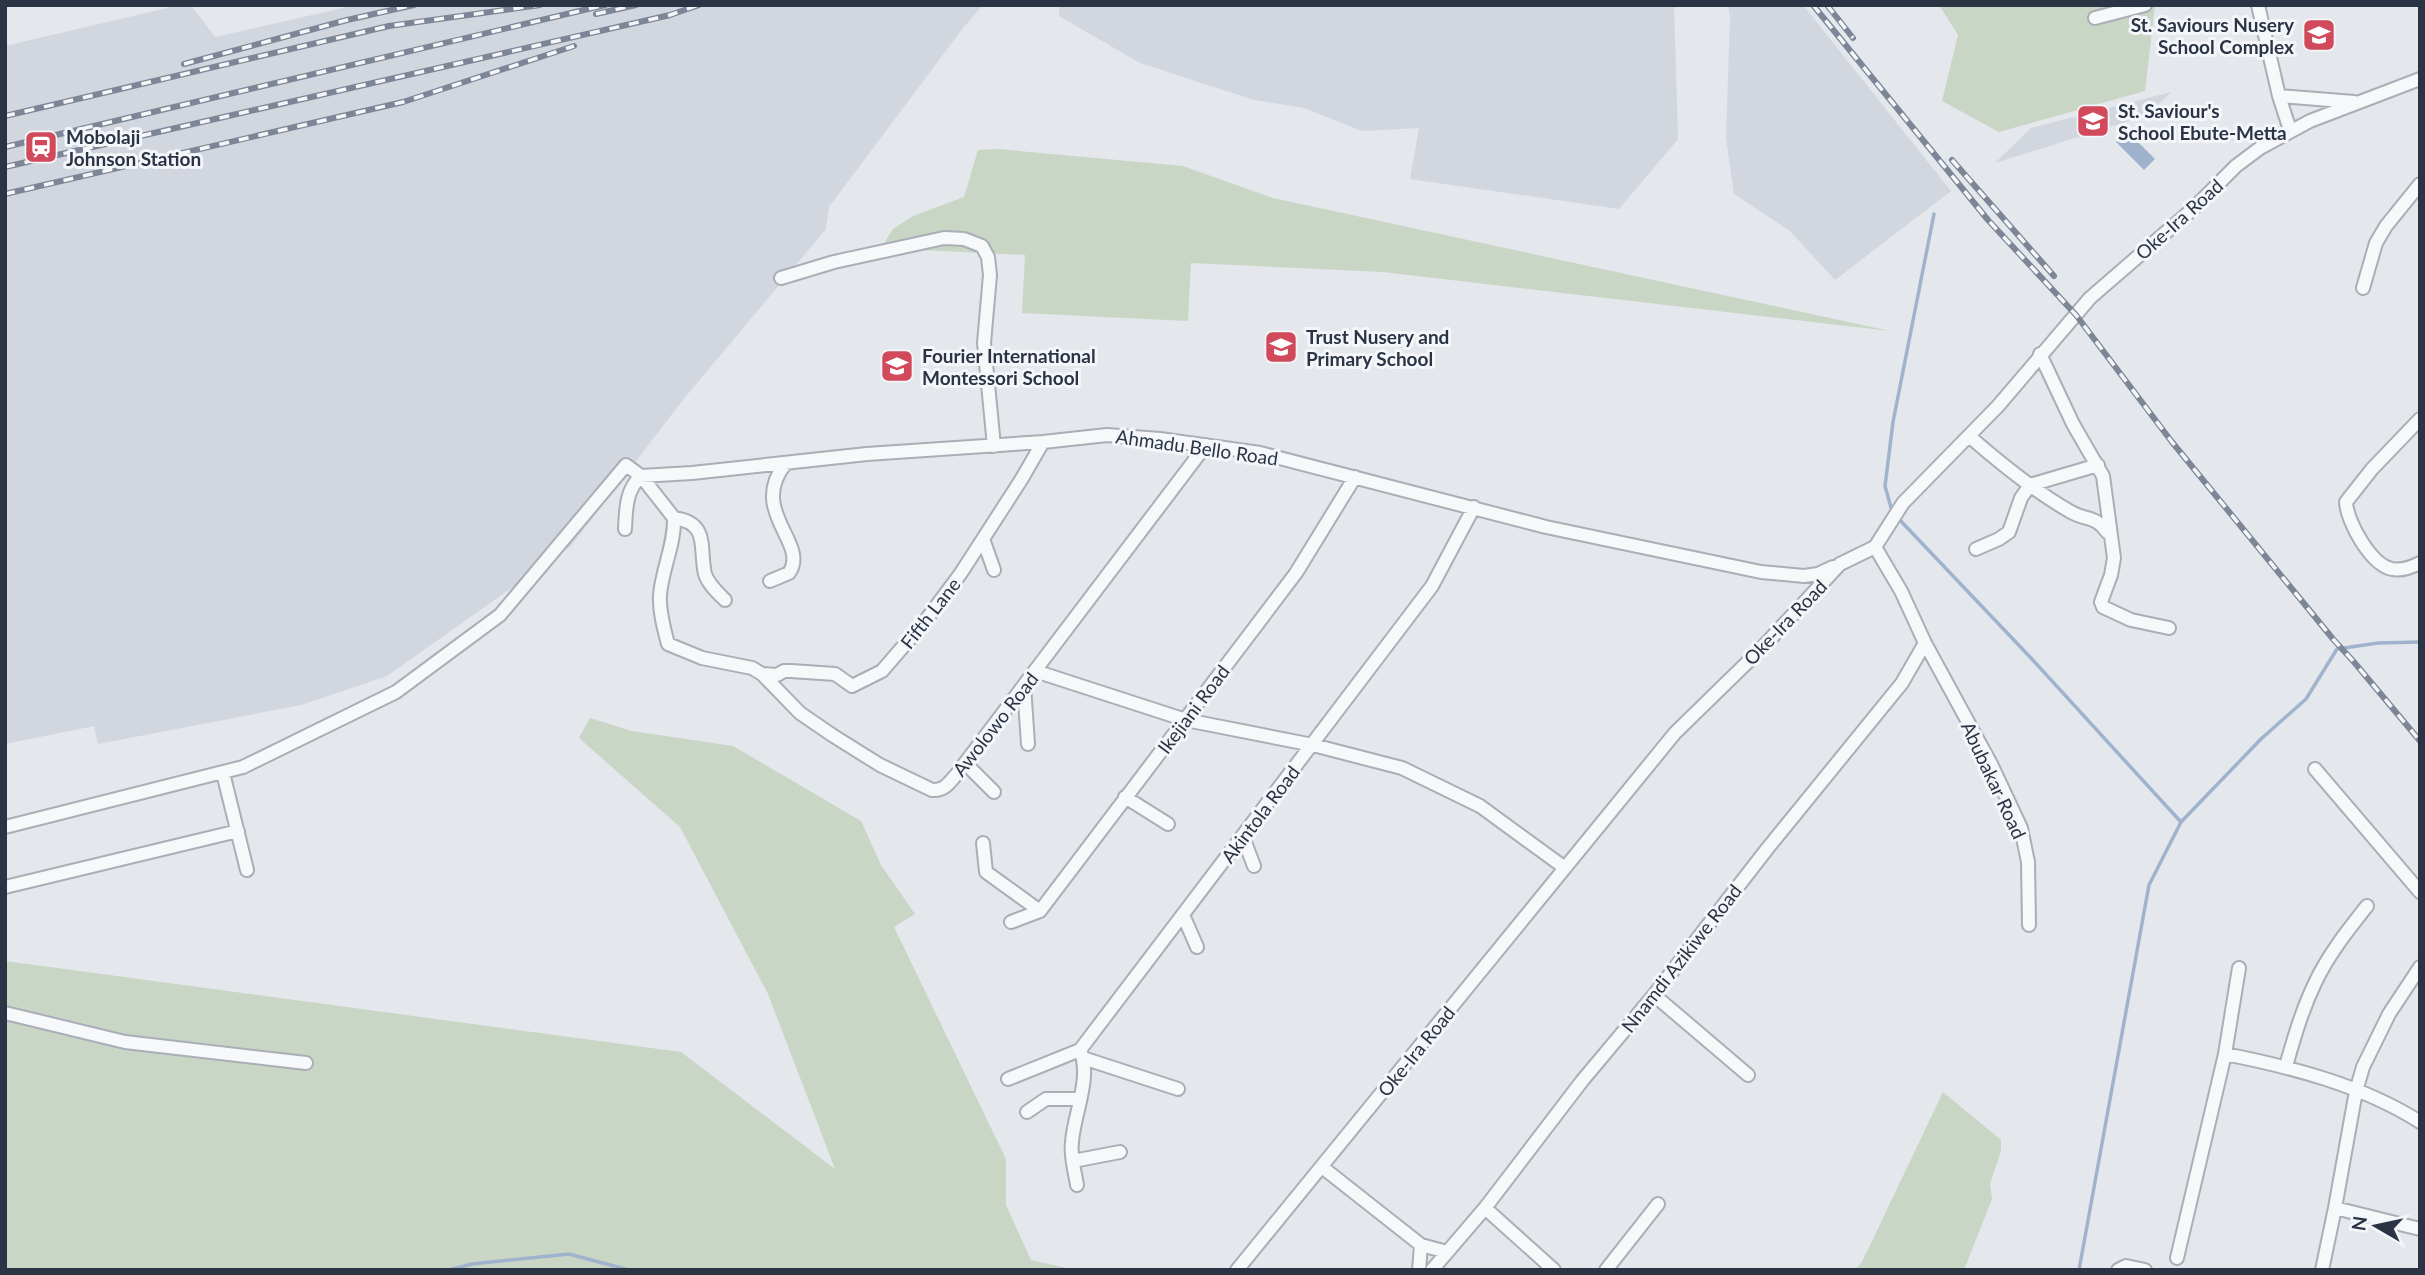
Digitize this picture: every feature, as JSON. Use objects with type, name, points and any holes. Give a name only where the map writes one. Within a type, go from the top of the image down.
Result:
[{"type":"street","points":[[2095,18],[2146,5]]},
{"type":"street","points":[[2258,5],[2279,96],[2290,130]]},
{"type":"street","name":"Oke-Ira Road","points":[[1237,1270],[1675,733],[1760,650],[1840,564],[1875,547],[1903,503],[1998,406],[2090,298],[2259,148],[2290,130],[2420,79]]},
{"type":"street","points":[[2279,96],[2358,102]]},
{"type":"street","points":[[2362,288],[2376,243],[2386,226],[2420,184]]},
{"type":"street","points":[[781,278],[834,262],[944,238],[964,239],[982,246],[988,257],[990,275],[984,343],[994,446]]},
{"type":"street","points":[[2040,354],[2073,424],[2103,476],[2114,558],[2112,575],[2101,602],[2103,607],[2131,620],[2169,628]]},
{"type":"street","points":[[2420,419],[2372,469],[2346,502],[2346,513],[2355,531],[2381,564],[2393,569],[2411,568],[2420,563]]},
{"type":"street","name":"Ahmadu Bello Road","points":[[641,476],[867,454],[1107,435],[1260,453],[1546,527],[1761,572],[1811,575],[1840,564]]},
{"type":"street","points":[[1969,436],[2010,472],[2073,513],[2099,520],[2110,535]]},
{"type":"street","name":"Fifth Lane","points":[[762,674],[777,675],[791,671],[835,674],[852,686],[882,671],[940,601],[983,539],[1043,442]]},
{"type":"street","name":"Awolowo Road","points":[[674,517],[660,597],[668,644],[702,658],[752,668],[762,674],[800,713],[832,736],[880,765],[932,790],[944,789],[1206,445]]},
{"type":"street","points":[[771,580],[789,573],[794,560],[791,544],[778,520],[772,500],[777,474],[785,464]]},
{"type":"street","points":[[1976,549],[1999,539],[2009,531],[2021,498],[2030,485],[2098,465]]},
{"type":"street","points":[[5,827],[223,773],[264,758],[396,692],[491,623],[626,466],[641,476],[674,517],[688,520],[699,531],[706,576],[725,600]]},
{"type":"street","points":[[625,529],[632,484],[641,476]]},
{"type":"street","name":"Ikejiani Road","points":[[1040,911],[1296,573],[1355,477]]},
{"type":"street","name":"Akintola Road","points":[[1082,1054],[1432,586],[1474,507]]},
{"type":"street","points":[[983,539],[994,570]]},
{"type":"street","points":[[1875,547],[1901,591],[1925,643]]},
{"type":"street","name":"Abubakar Road","points":[[1925,643],[1991,764],[2021,828],[2028,862],[2029,925]]},
{"type":"street","name":"Nnamdi Azikiwe Road","points":[[1432,1270],[1485,1208],[1582,1081],[1654,995],[1767,849],[1902,683],[1925,643]]},
{"type":"street","points":[[1035,671],[1186,720],[1313,745],[1402,768],[1480,806],[1565,868]]},
{"type":"street","points":[[1024,686],[1028,744]]},
{"type":"street","points":[[965,763],[994,792]]},
{"type":"street","points":[[2315,769],[2420,892]]},
{"type":"street","points":[[223,773],[247,870]]},
{"type":"street","points":[[1125,797],[1168,824]]},
{"type":"street","points":[[5,887],[238,831]]},
{"type":"street","points":[[1243,837],[1254,866]]},
{"type":"street","points":[[983,843],[986,872],[1040,911]]},
{"type":"street","points":[[2286,1066],[2302,1014],[2316,981],[2346,933],[2367,906]]},
{"type":"street","points":[[1011,922],[1040,911]]},
{"type":"street","points":[[1184,915],[1197,947]]},
{"type":"street","points":[[2322,1270],[2356,1090],[2363,1067],[2389,1014],[2420,967]]},
{"type":"street","points":[[2177,1258],[2225,1054],[2239,968]]},
{"type":"street","points":[[1654,995],[1748,1075]]},
{"type":"street","points":[[5,1013],[125,1042],[306,1063]]},
{"type":"street","points":[[1077,1185],[1071,1144],[1080,1099],[1082,1054]]},
{"type":"street","points":[[1008,1079],[1082,1054],[1178,1089]]},
{"type":"street","points":[[2225,1054],[2286,1066],[2356,1090],[2418,1116]]},
{"type":"street","points":[[1027,1112],[1045,1099],[1080,1099]]},
{"type":"street","points":[[1073,1161],[1120,1152]]},
{"type":"street","points":[[1322,1167],[1421,1245],[1447,1252]]},
{"type":"street","points":[[1606,1270],[1658,1204]]},
{"type":"street","points":[[1485,1208],[1554,1270]]},
{"type":"street","points":[[2335,1208],[2420,1229]]},
{"type":"street","points":[[1419,1270],[1421,1245]]},
{"type":"street","points":[[2118,1270],[2126,1266],[2145,1270]]},
{"type":"shaded area","points":[[180,5],[191,5],[215,37],[356,5],[983,5],[829,207],[826,229],[682,401],[571,546],[387,676],[301,705],[98,744],[94,726],[5,744],[5,46]]},
{"type":"shaded area","points":[[1059,5],[1674,5],[1678,139],[1619,209],[1410,179],[1419,128],[1362,131],[1304,108],[1254,100],[1140,63],[1059,16]]},
{"type":"shaded area","points":[[1728,5],[1803,5],[1951,191],[1835,280],[1790,231],[1734,194],[1726,138],[1730,17]]},
{"type":"shaded area","name":"St. Saviour's School Ebute-Metta","points":[[2171,92],[2148,115],[1995,163],[2031,128]]},
{"type":"green space","points":[[1939,5],[2155,5],[2145,91],[1999,132],[1942,101],[1958,35]]},
{"type":"green space","points":[[998,149],[1183,166],[1273,198],[1890,331],[1383,272],[1191,263],[1188,321],[1022,313],[1025,255],[881,248],[893,229],[913,216],[964,197],[978,150]]},
{"type":"green space","points":[[590,718],[632,731],[733,746],[861,821],[881,865],[915,914],[894,927],[1006,1159],[1006,1205],[1031,1260],[1076,1270],[5,1270],[5,961],[681,1052],[835,1169],[768,994],[680,827],[579,738]]},
{"type":"green space","points":[[1943,1092],[2001,1140],[2001,1151],[1990,1184],[1992,1199],[1964,1270],[1855,1270],[1862,1262]]},
{"type":"water","points":[[2127,131],[2155,159],[2144,170],[2116,142]]},
{"type":"waterway","points":[[1892,511],[1885,486],[1893,422],[1934,214]]},
{"type":"waterway","points":[[1897,517],[2180,821]]},
{"type":"waterway","points":[[2079,1270],[2149,885],[2181,822],[2261,739],[2306,699],[2337,649],[2378,643],[2420,642]]},
{"type":"waterway","points":[[449,1270],[472,1264],[569,1254],[629,1270]]},
{"type":"railway","points":[[184,64],[347,20],[414,5]]},
{"type":"railway","points":[[5,116],[389,26],[540,5]]},
{"type":"railway","points":[[5,147],[605,5]]},
{"type":"railway","points":[[596,14],[636,5]]},
{"type":"railway","points":[[5,167],[670,15],[699,5]]},
{"type":"railway","points":[[1813,5],[1988,220],[2076,315],[2172,442],[2420,741]]},
{"type":"railway","points":[[1827,5],[1853,38]]},
{"type":"railway","points":[[5,194],[403,102],[574,46]]},
{"type":"railway","points":[[1952,160],[2054,276]]},
{"type":"place","name":"St. Saviours Nusery School Complex","points":[[2319,35]]},
{"type":"place","name":"St. Saviour's School Ebute-Metta","points":[[2093,121]]},
{"type":"place","name":"Mobolaji Johnson Station","points":[[41,147]]},
{"type":"place","name":"Trust Nusery and Primary School","points":[[1281,347]]},
{"type":"place","name":"Fourier International Montessori School","points":[[897,366]]}]
